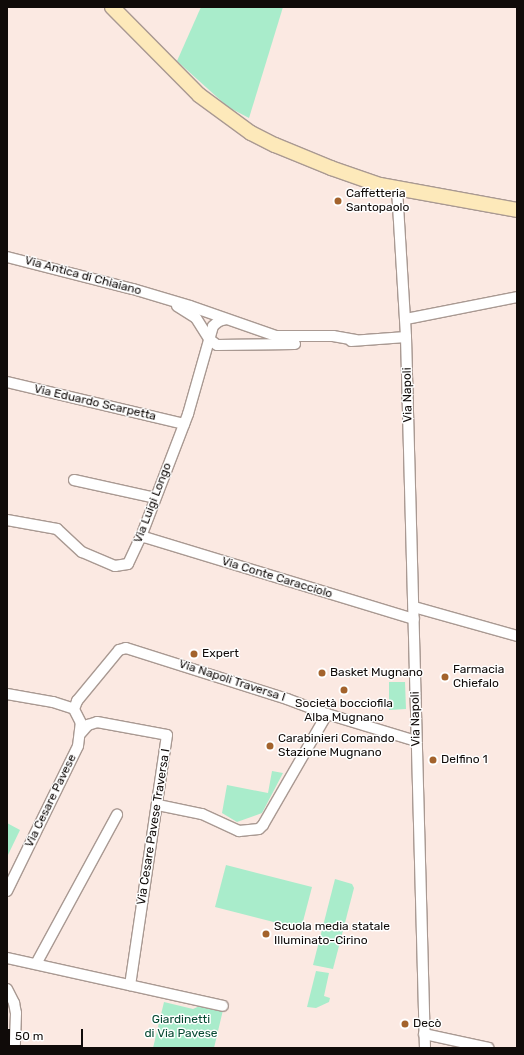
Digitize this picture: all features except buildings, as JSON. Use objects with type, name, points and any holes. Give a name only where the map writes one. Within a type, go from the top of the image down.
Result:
[{"type":"main road","points":[[112,7],[199,95],[251,133],[296,155],[397,189],[517,210]]},
{"type":"street","name":"Via Napoli","points":[[397,189],[406,318],[416,741],[422,873],[425,1048]]},
{"type":"street","name":"Via Antica di Chiaiano","points":[[7,257],[106,281],[190,306],[226,320],[284,338],[333,336],[356,340]]},
{"type":"street","name":"Via Antica di Chiaiano","points":[[159,297],[196,318],[209,339],[217,345],[336,343],[356,340],[406,337]]},
{"type":"street","points":[[406,318],[517,297]]},
{"type":"street","name":"Via Luigi Longo","points":[[7,520],[58,529],[82,552],[115,566],[128,564],[142,534],[184,424],[213,326],[219,321],[226,320]]},
{"type":"street","points":[[257,345],[262,339],[262,332]]},
{"type":"street","name":"Via Eduardo Scarpetta","points":[[7,382],[184,424]]},
{"type":"street","points":[[74,480],[155,498]]},
{"type":"street","name":"Via Conte Caracciolo","points":[[142,534],[144,537],[414,619]]},
{"type":"street","points":[[414,607],[517,636]]},
{"type":"street","name":"Via Napoli Traversa I","points":[[74,709],[77,701],[119,650],[126,648],[287,699],[327,714],[416,741]]},
{"type":"street","points":[[7,694],[53,702],[74,709],[81,723],[81,733]]},
{"type":"street","points":[[158,805],[202,814],[239,831],[259,829],[263,825],[327,714]]},
{"type":"street","name":"Via Cesare Pavese Traversa I","points":[[81,733],[88,725],[97,722],[166,734],[168,737],[130,985]]},
{"type":"street","name":"Via Cesare Pavese","points":[[7,891],[78,746],[81,733]]},
{"type":"street","points":[[36,964],[117,815]]},
{"type":"street","points":[[7,958],[224,1006]]},
{"type":"street","points":[[7,990],[14,1003],[16,1013],[15,1048]]},
{"type":"street","points":[[424,1034],[489,1048]]},
{"type":"green space","points":[[201,7],[283,7],[249,118],[228,107],[177,61]]},
{"type":"green space","points":[[389,682],[405,682],[406,709],[389,710]]},
{"type":"green space","points":[[272,771],[283,773],[262,813],[237,822],[222,813],[227,785],[268,793]]},
{"type":"green space","points":[[7,823],[20,830],[7,857]]},
{"type":"green space","points":[[226,865],[312,887],[301,929],[215,907]]},
{"type":"green space","points":[[335,879],[352,884],[354,888],[333,969],[313,965]]},
{"type":"green space","points":[[316,971],[329,973],[324,996],[330,998],[329,1002],[316,1008],[307,1007]]},
{"type":"green space","name":"Giardinetti di Via Pavese","points":[[164,1002],[193,1009],[202,1005],[223,1010],[214,1048],[153,1048]]},
{"type":"place","name":"Caffetteria Santopaolo","points":[[338,201]]},
{"type":"place","name":"Expert","points":[[194,654]]},
{"type":"place","name":"Basket Mugnano","points":[[322,673]]},
{"type":"place","name":"Farmacia Chiefalo","points":[[445,677]]},
{"type":"place","name":"Società bocciofila Alba Mugnano","points":[[344,690]]},
{"type":"place","name":"Carabinieri Comando Stazione Mugnano","points":[[270,746]]},
{"type":"place","name":"Delfino 1","points":[[433,760]]},
{"type":"place","name":"Scuola media statale Illuminato-Cirino","points":[[266,934]]},
{"type":"place","name":"Decò","points":[[405,1024]]}]
